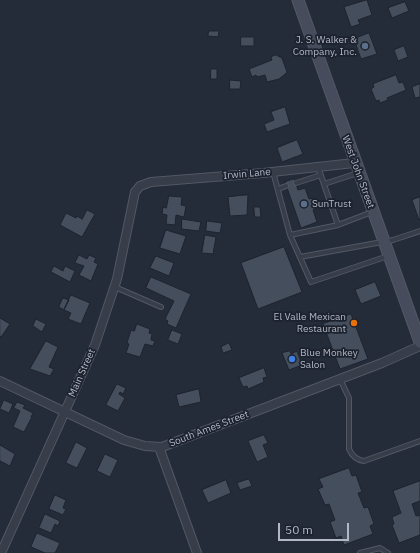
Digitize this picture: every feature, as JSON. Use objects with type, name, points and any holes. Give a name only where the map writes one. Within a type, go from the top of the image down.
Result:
[{"type":"main road","name":"West John Street","points":[[298,0],[356,168],[420,342]]},
{"type":"street","name":"Irwin Lane","points":[[140,186],[161,181],[273,172],[319,171],[356,168]]},
{"type":"street","name":"Main Street","points":[[2,548],[95,345],[115,287],[132,201],[135,192],[140,186]]},
{"type":"street","name":"South Ames Street","points":[[0,381],[124,440],[145,446],[159,447],[170,445],[404,354],[420,346]]},
{"type":"street","points":[[159,447],[197,553]]},
{"type":"lane","points":[[324,184],[356,168]]},
{"type":"lane","points":[[296,183],[319,171],[338,225]]},
{"type":"lane","points":[[273,172],[290,235],[311,282],[388,256]]},
{"type":"lane","points":[[278,189],[286,186]]},
{"type":"lane","points":[[290,235],[338,225],[372,212]]},
{"type":"lane","points":[[300,257],[398,239],[420,231]]},
{"type":"lane","points":[[115,287],[161,306]]},
{"type":"lane","points":[[340,379],[349,398],[349,449],[351,455],[364,461],[420,441]]},
{"type":"lane","points":[[360,553],[380,548],[388,553]]},
{"type":"building","points":[[367,0],[372,15],[358,20],[360,24],[351,27],[344,7]]},
{"type":"building","points":[[405,2],[409,11],[392,18],[388,8]]},
{"type":"building","points":[[209,31],[219,31],[218,37],[208,36]]},
{"type":"building","name":"J. S. Walker & Company, Inc.","points":[[369,33],[377,54],[361,59],[354,39]]},
{"type":"building","points":[[241,37],[254,37],[254,46],[241,46]]},
{"type":"building","points":[[404,46],[408,57],[398,61],[394,50]]},
{"type":"building","points":[[276,55],[282,58],[287,72],[284,75],[279,79],[267,82],[265,75],[257,77],[256,75],[252,77],[249,69],[272,60],[271,57]]},
{"type":"building","points":[[211,69],[217,69],[217,79],[211,79]]},
{"type":"building","points":[[396,75],[399,83],[403,82],[406,90],[387,98],[388,100],[380,103],[379,100],[376,101],[371,89],[374,87],[373,84]]},
{"type":"building","points":[[230,80],[241,81],[240,89],[230,89]]},
{"type":"building","points":[[420,84],[420,97],[415,98],[412,87]]},
{"type":"building","points":[[285,107],[290,124],[267,132],[264,124],[274,120],[271,112]]},
{"type":"building","points":[[297,140],[303,154],[282,162],[277,148]]},
{"type":"building","name":"SunTrust","points":[[294,179],[298,190],[305,188],[309,199],[312,198],[316,209],[313,210],[317,222],[301,228],[285,182]]},
{"type":"building","points":[[248,195],[247,215],[230,216],[228,197]]},
{"type":"building","points":[[169,196],[182,197],[181,205],[186,206],[184,217],[176,215],[175,225],[166,224],[167,215],[162,214],[163,207],[166,208]]},
{"type":"building","points":[[420,197],[420,219],[419,220],[412,200]]},
{"type":"building","points":[[254,207],[260,207],[261,217],[255,217]]},
{"type":"building","points":[[87,210],[95,214],[82,237],[60,225],[66,213],[82,219]]},
{"type":"building","points":[[182,219],[201,222],[199,231],[182,229]]},
{"type":"building","points":[[207,221],[222,223],[220,233],[206,231]]},
{"type":"building","points":[[166,230],[186,236],[180,254],[160,248]]},
{"type":"building","points":[[205,235],[216,237],[213,254],[202,253]]},
{"type":"building","points":[[284,247],[302,292],[258,309],[241,263]]},
{"type":"building","points":[[79,255],[87,259],[89,255],[96,258],[94,262],[98,264],[91,281],[79,275],[84,266],[75,263]]},
{"type":"building","points":[[156,256],[174,263],[169,276],[150,268]]},
{"type":"building","points":[[54,266],[63,271],[65,266],[75,271],[70,282],[51,272]]},
{"type":"building","points":[[151,277],[191,294],[176,328],[167,324],[168,321],[165,319],[174,301],[146,288]]},
{"type":"building","points":[[375,282],[381,296],[361,304],[355,290]]},
{"type":"building","points":[[71,295],[90,303],[81,324],[68,319],[71,313],[64,310]]},
{"type":"building","points":[[63,298],[69,300],[64,310],[59,307]]},
{"type":"building","points":[[351,314],[368,359],[340,369],[323,324]]},
{"type":"building","points":[[0,318],[10,324],[1,337],[0,336]]},
{"type":"building","points":[[36,319],[46,324],[42,332],[33,326]]},
{"type":"building","points":[[137,324],[150,329],[149,333],[152,334],[151,340],[155,341],[153,346],[145,344],[140,357],[126,353],[131,330],[134,331]]},
{"type":"building","points":[[172,330],[182,334],[178,344],[168,340]]},
{"type":"building","points":[[46,341],[58,347],[49,367],[54,369],[50,376],[30,369]]},
{"type":"building","points":[[229,343],[232,350],[223,353],[221,347]]},
{"type":"building","name":"Blue Monkey Salon","points":[[290,351],[291,354],[297,351],[302,365],[289,370],[282,353]]},
{"type":"building","points":[[264,368],[267,377],[263,378],[264,382],[248,389],[247,386],[243,387],[239,378]]},
{"type":"building","points":[[117,384],[126,388],[123,394],[120,392],[119,394],[125,398],[118,411],[106,405]]},
{"type":"building","points":[[199,389],[201,402],[179,407],[176,395]]},
{"type":"building","points":[[4,400],[13,404],[9,413],[0,409]]},
{"type":"building","points":[[17,402],[25,405],[23,408],[33,413],[24,432],[13,427],[20,411],[14,408]]},
{"type":"building","points":[[264,435],[268,443],[263,445],[268,457],[257,462],[248,441]]},
{"type":"building","points":[[76,442],[87,448],[77,468],[66,463]]},
{"type":"building","points":[[0,445],[15,454],[10,466],[0,461]]},
{"type":"building","points":[[105,454],[118,460],[110,477],[97,471]]},
{"type":"building","points":[[349,468],[352,476],[356,475],[362,492],[358,493],[364,508],[368,507],[374,524],[370,526],[373,534],[344,545],[341,536],[336,538],[330,522],[335,520],[329,504],[325,505],[318,489],[323,487],[319,479]]},
{"type":"building","points":[[249,479],[252,486],[240,490],[237,483]]},
{"type":"building","points":[[226,480],[231,493],[208,503],[202,490]]},
{"type":"building","points":[[420,481],[420,501],[412,504],[416,516],[420,515],[420,535],[399,543],[392,525],[394,524],[392,517],[401,513],[393,491]]},
{"type":"building","points":[[55,495],[66,500],[63,508],[66,509],[63,515],[49,509]]},
{"type":"building","points":[[45,514],[60,521],[58,526],[55,524],[51,533],[39,528]]},
{"type":"building","points":[[37,533],[60,543],[55,553],[45,553],[31,547]]},
{"type":"place","name":"J. S. Walker & Company, Inc.","points":[[365,46]]},
{"type":"place","name":"SunTrust","points":[[304,204]]},
{"type":"place","name":"El Valle Mexican Restaurant","points":[[354,323]]},
{"type":"place","name":"Blue Monkey Salon","points":[[292,359]]}]
